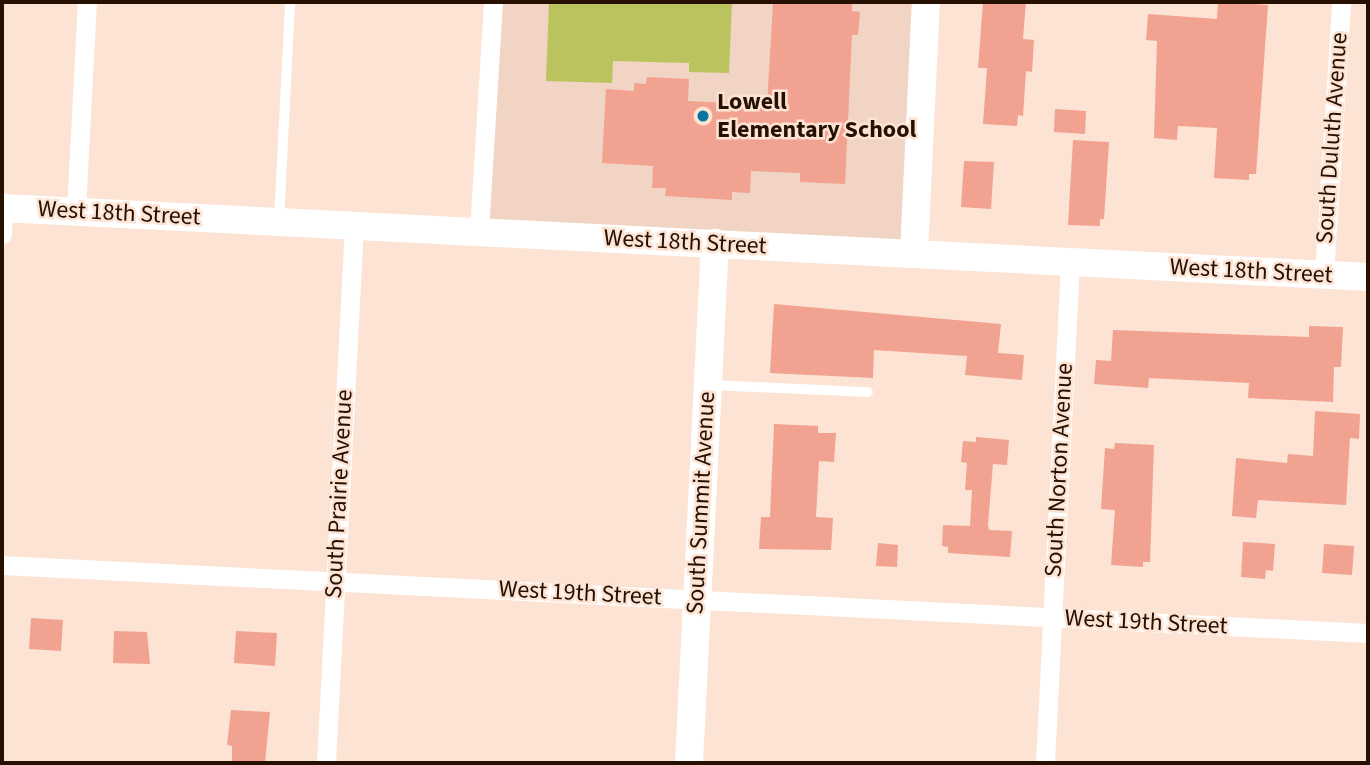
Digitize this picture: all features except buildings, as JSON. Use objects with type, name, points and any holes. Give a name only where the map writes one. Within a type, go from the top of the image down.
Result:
[{"type":"street","points":[[76,210],[87,2]]},
{"type":"street","points":[[480,231],[493,2]]},
{"type":"street","points":[[914,253],[926,2]]},
{"type":"street","name":"South Duluth Avenue","points":[[1324,275],[1341,2]]},
{"type":"street","name":"West 18th Street","points":[[2,216],[76,210],[1368,277]]},
{"type":"street","name":"South Prairie Avenue","points":[[326,763],[354,225]]},
{"type":"street","name":"South Summit Avenue","points":[[689,763],[715,243]]},
{"type":"street","name":"South Norton Avenue","points":[[1045,763],[1070,262]]},
{"type":"street","name":"West 19th Street","points":[[2,565],[1368,633]]},
{"type":"lane","points":[[279,221],[290,2]]},
{"type":"lane","points":[[707,385],[867,392]]},
{"type":"shaded area","name":"Lowell Elementary School","points":[[493,2],[926,2],[914,253],[479,231]]},
{"type":"green space","points":[[549,2],[732,2],[729,73],[689,72],[689,63],[613,61],[612,83],[546,81]]},
{"type":"place","name":"Lowell Elementary School","points":[[703,116]]}]
